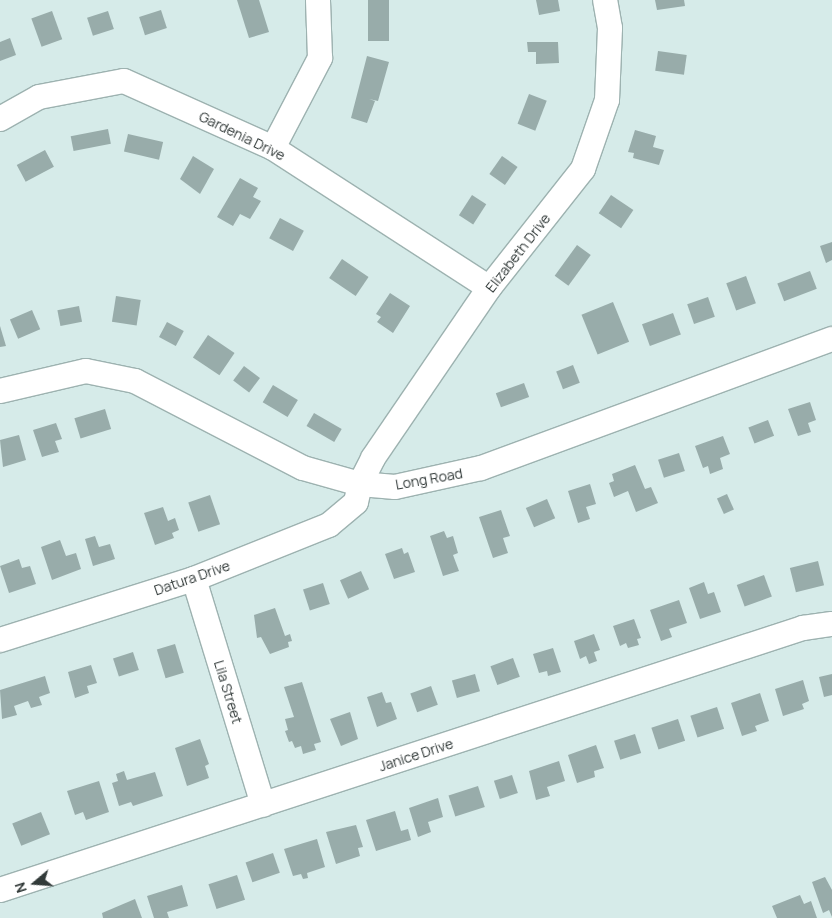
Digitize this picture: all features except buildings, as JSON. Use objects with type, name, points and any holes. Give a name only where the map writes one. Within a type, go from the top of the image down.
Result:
[{"type":"street","points":[[273,148],[320,58],[318,0]]},
{"type":"street","name":"Elizabeth Drive","points":[[360,484],[373,458],[489,288],[583,169],[607,100],[610,28],[605,0]]},
{"type":"street","name":"Gardenia Drive","points":[[0,119],[39,97],[124,81],[273,148],[489,288]]},
{"type":"street","name":"Long Road","points":[[0,391],[86,371],[136,381],[303,468],[360,484],[394,486],[481,468],[832,339]]},
{"type":"street","name":"Datura Drive","points":[[0,640],[194,580],[329,526],[356,502],[360,484]]},
{"type":"street","name":"Lila Street","points":[[194,580],[263,805]]},
{"type":"street","name":"Janice Drive","points":[[0,890],[803,628],[832,624]]}]
